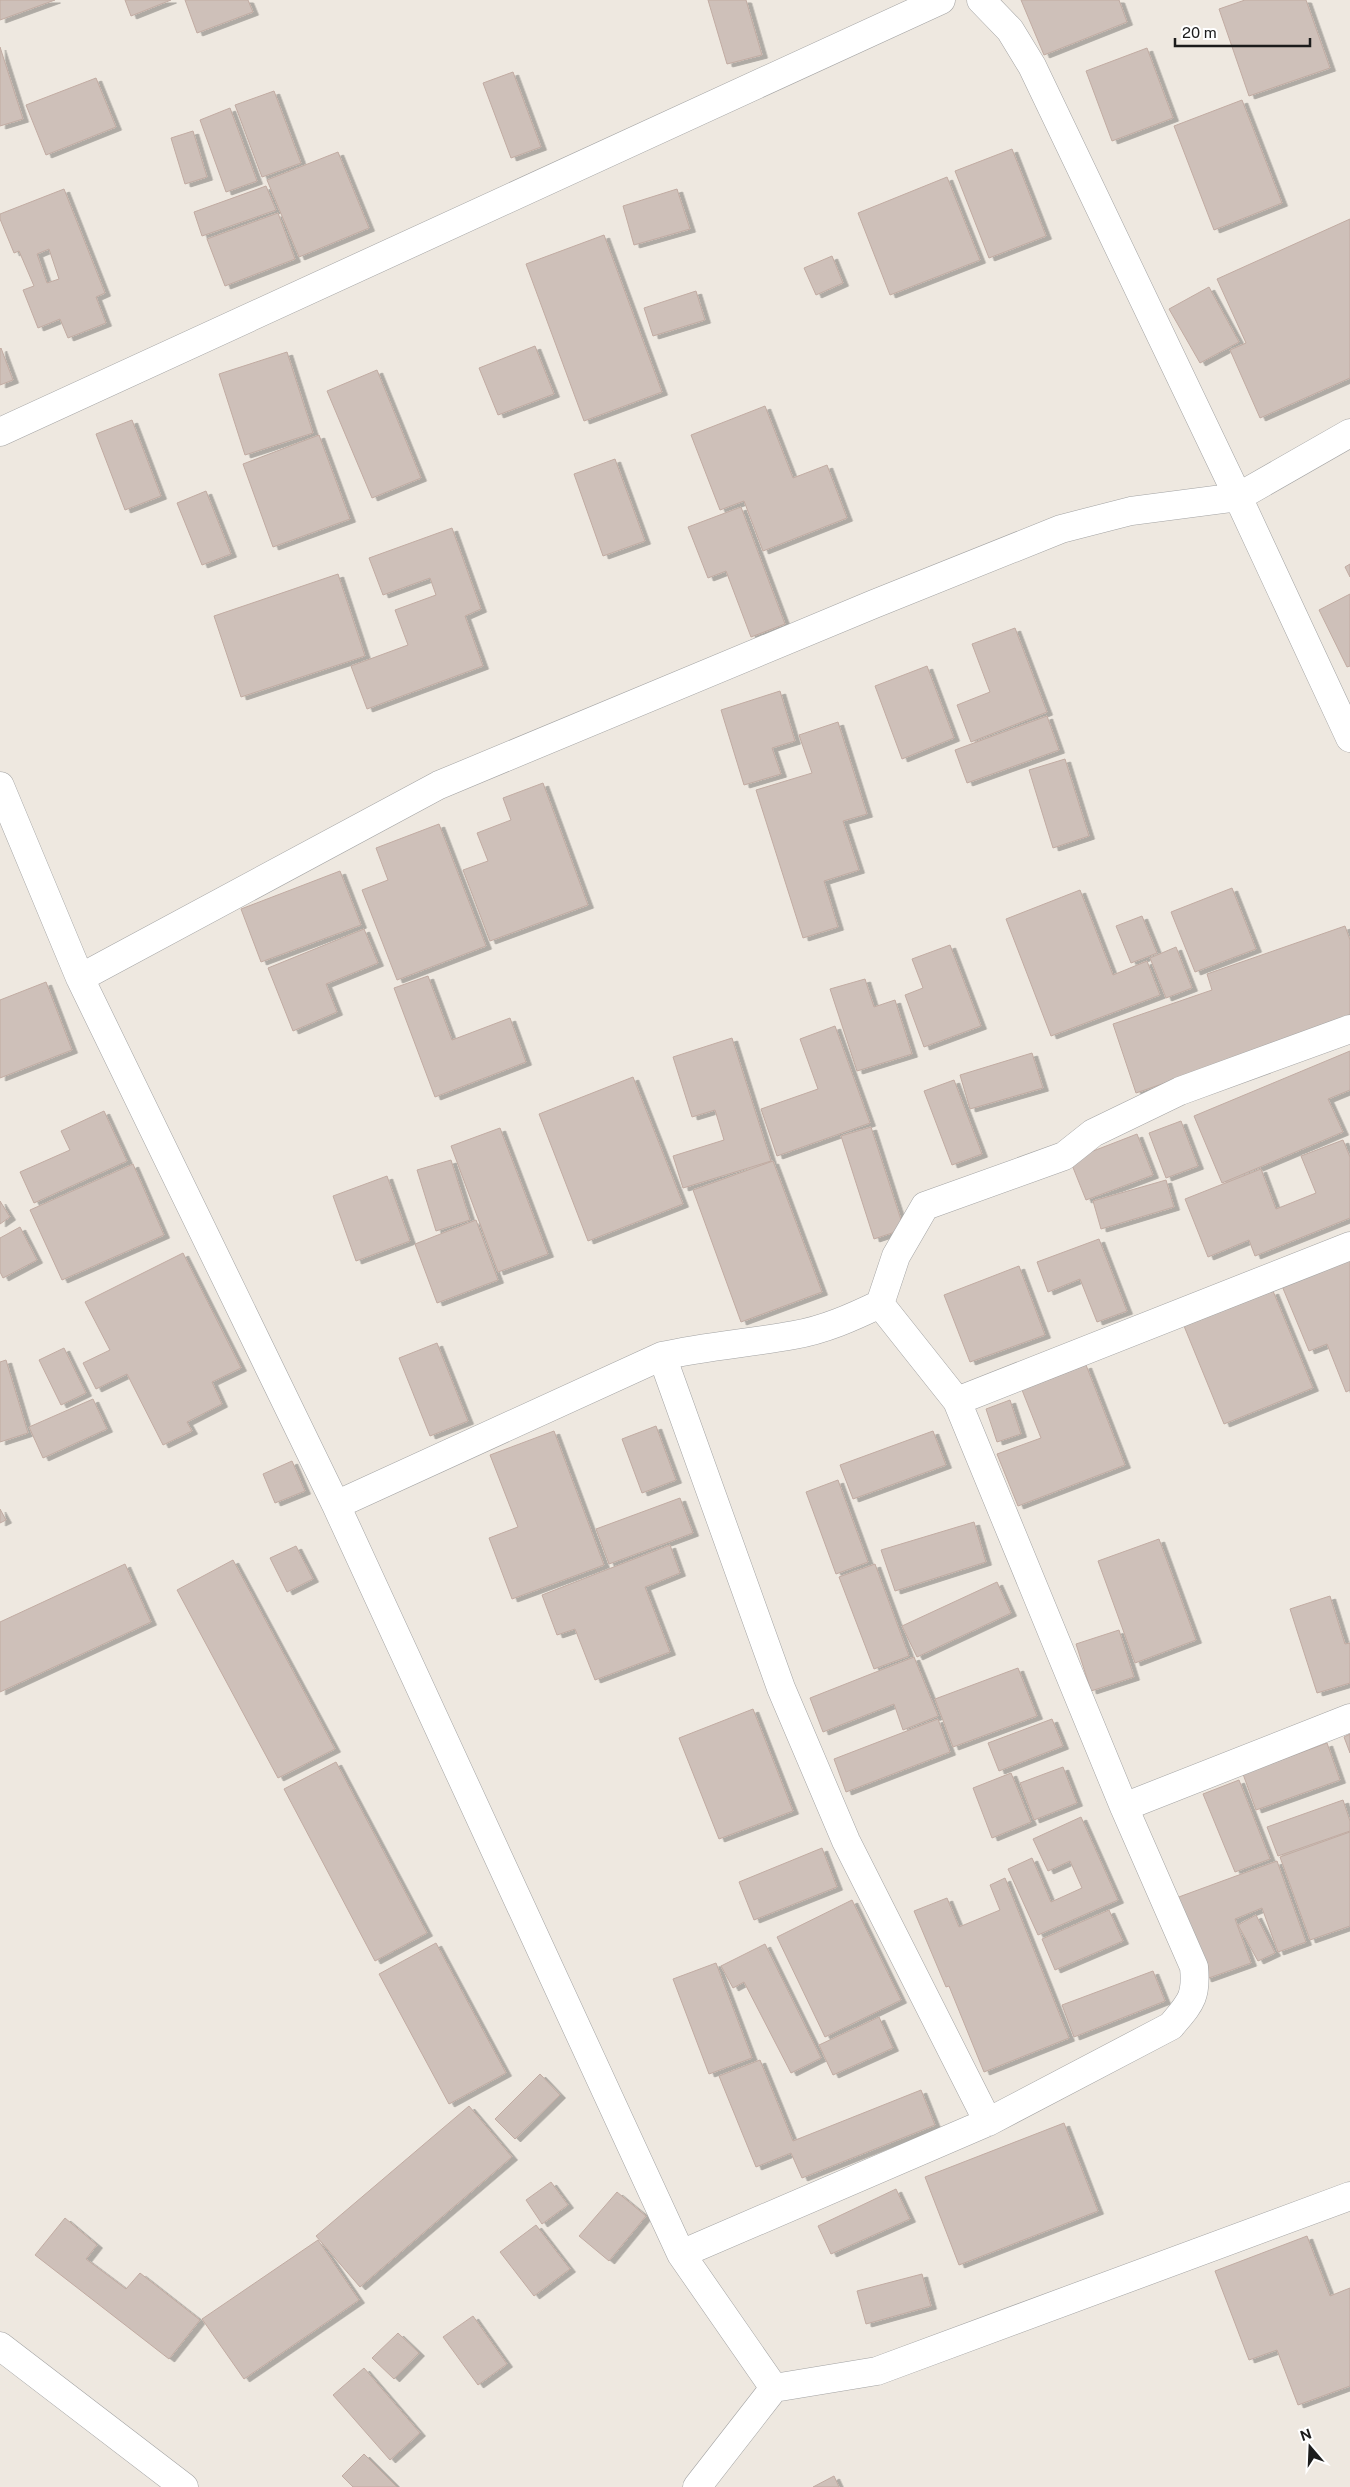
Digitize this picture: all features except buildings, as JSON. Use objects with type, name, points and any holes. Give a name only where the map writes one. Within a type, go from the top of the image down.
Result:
[{"type":"street","points":[[0,432],[941,0]]},
{"type":"street","points":[[981,0],[1010,30],[1032,66],[1238,497],[1350,738]]},
{"type":"street","points":[[80,978],[439,785],[874,604],[1061,529],[1131,512],[1238,497],[1350,433]]},
{"type":"street","points":[[0,786],[80,978],[336,1505],[681,2254],[774,2388]]},
{"type":"street","points":[[336,1505],[662,1356],[706,1346],[796,1335],[848,1319],[880,1304],[896,1256],[925,1206],[1064,1156],[1094,1133],[1180,1091],[1350,1029]]},
{"type":"street","points":[[957,1401],[1350,1246]]},
{"type":"street","points":[[681,2254],[988,2122],[1171,2026],[1189,2005],[1196,1987],[1194,1967],[1124,1807],[957,1401],[880,1304]]},
{"type":"street","points":[[662,1356],[781,1688],[846,1840],[988,2122]]},
{"type":"street","points":[[1124,1807],[1350,1718]]},
{"type":"street","points":[[697,2487],[774,2388],[877,2371],[1350,2196]]},
{"type":"street","points":[[0,2346],[184,2487]]}]
